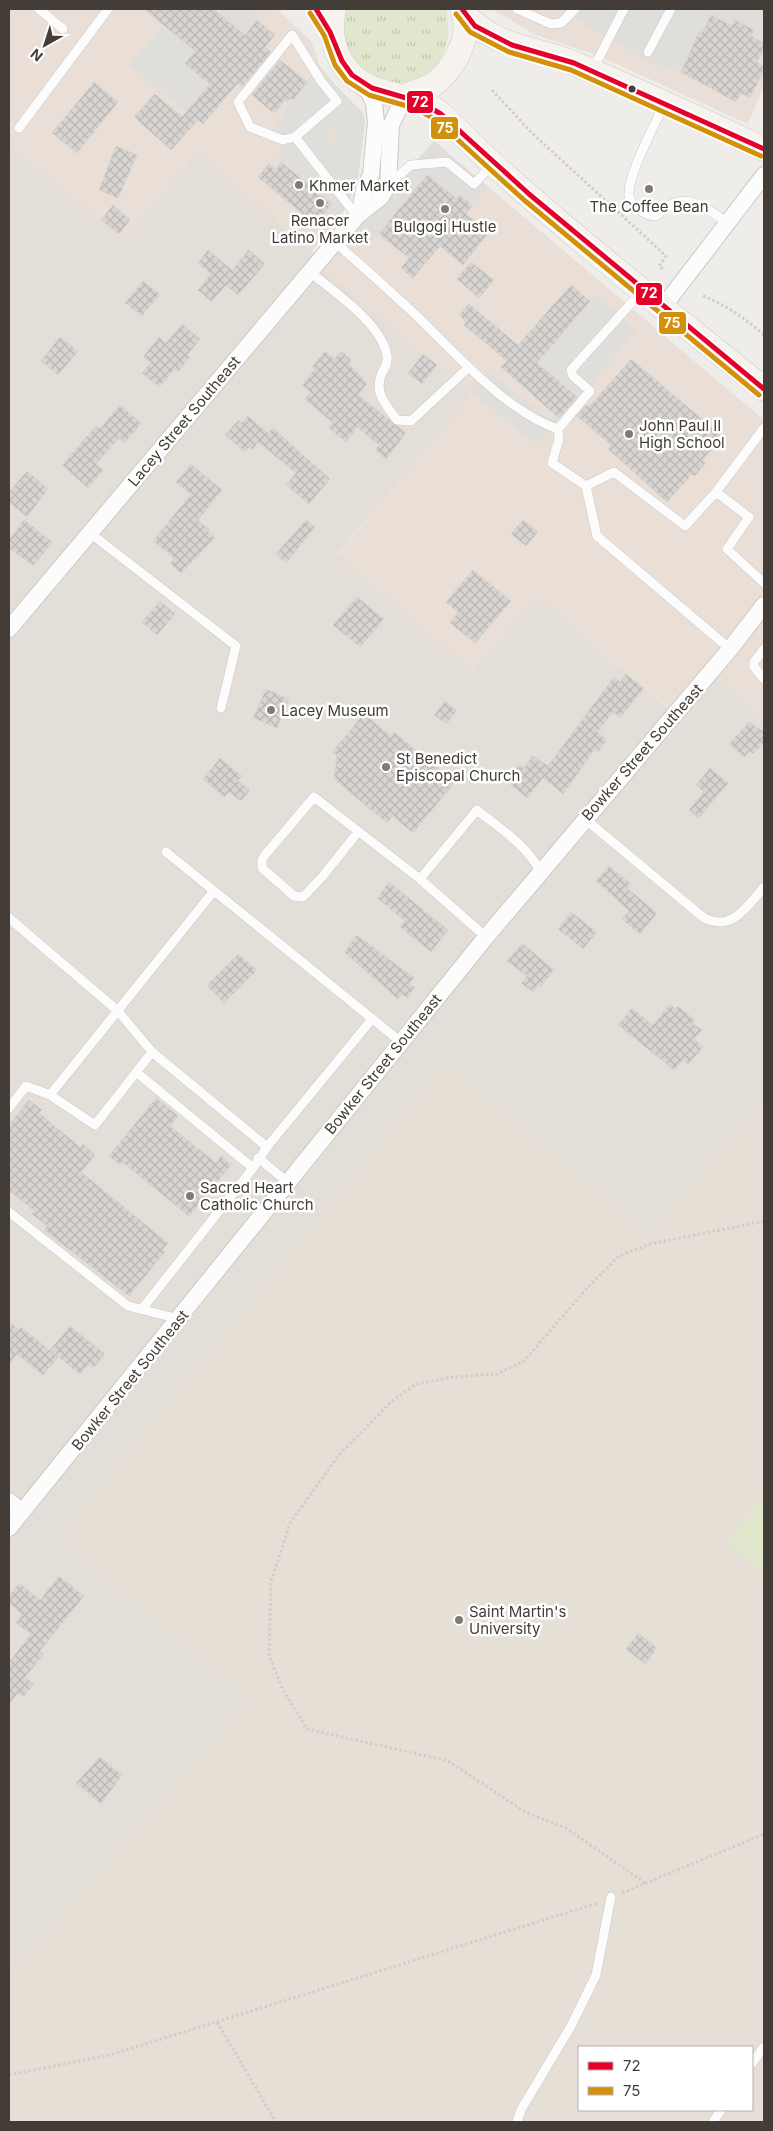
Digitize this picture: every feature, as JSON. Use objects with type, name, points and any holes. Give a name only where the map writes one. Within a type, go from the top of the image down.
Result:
[{"type":"main road","points":[[316,9],[332,35],[336,50],[343,64],[353,76],[365,85],[424,103],[440,113],[493,164],[764,390]]},
{"type":"main road","points":[[332,35],[334,9]]},
{"type":"main road","points":[[463,11],[475,26],[512,46],[574,63],[764,149]]},
{"type":"main road","points":[[405,96],[433,84],[453,66],[464,40],[463,11]]},
{"type":"street","points":[[358,214],[364,189],[371,174],[376,122],[374,104],[365,85]]},
{"type":"street","points":[[388,185],[392,125],[405,96]]},
{"type":"street","points":[[663,307],[764,175]]},
{"type":"street","name":"Lacey Street Southeast","points":[[9,629],[358,214],[381,197],[388,185]]},
{"type":"street","name":"Bowker Street Southeast","points":[[9,1528],[486,937],[730,649],[764,605]]},
{"type":"street","points":[[9,1501],[22,1512]]},
{"type":"lane","points":[[39,9],[63,30]]},
{"type":"lane","points":[[19,128],[108,9]]},
{"type":"lane","points":[[517,9],[552,24],[561,23],[575,9]]},
{"type":"lane","points":[[592,71],[624,9]]},
{"type":"lane","points":[[648,52],[669,10]]},
{"type":"lane","points":[[292,35],[321,81],[337,101],[295,137],[283,140],[250,126],[238,102],[292,35]]},
{"type":"lane","points":[[665,103],[635,170],[629,197],[631,203],[651,216],[656,216],[673,202],[686,201],[700,204],[728,223]]},
{"type":"lane","points":[[295,137],[358,214]]},
{"type":"lane","points":[[388,185],[411,165],[447,162],[474,184],[493,164]]},
{"type":"lane","points":[[335,242],[424,324],[468,368],[539,423],[558,429]]},
{"type":"lane","points":[[310,272],[352,306],[380,336],[387,356],[378,381],[380,397],[397,420],[412,422],[468,368]]},
{"type":"lane","points":[[643,290],[571,370],[573,376],[590,391],[558,429],[559,439],[552,463],[586,486],[597,536],[730,649]]},
{"type":"lane","points":[[586,486],[614,472],[685,526],[716,492],[764,428]]},
{"type":"lane","points":[[716,492],[749,517],[727,549],[764,583]]},
{"type":"lane","points":[[90,533],[236,646],[222,708]]},
{"type":"lane","points":[[764,649],[754,662],[754,667],[764,678]]},
{"type":"lane","points":[[358,832],[322,877],[303,897],[294,896],[262,868],[262,860],[265,855],[314,797],[420,879],[486,937]]},
{"type":"lane","points":[[420,879],[477,810],[525,850],[534,860],[540,871]]},
{"type":"lane","points":[[585,819],[704,918],[715,923],[730,921],[743,912],[764,886]]},
{"type":"lane","points":[[166,852],[213,892],[401,1042]]},
{"type":"lane","points":[[50,1095],[213,892]]},
{"type":"lane","points":[[9,918],[118,1011],[152,1052],[267,1146]]},
{"type":"lane","points":[[142,1309],[253,1168],[267,1146],[372,1018]]},
{"type":"lane","points":[[9,1108],[26,1086],[50,1095],[95,1125],[152,1052]]},
{"type":"lane","points":[[136,1072],[253,1168]]},
{"type":"lane","points":[[258,1158],[289,1183]]},
{"type":"lane","points":[[9,1212],[128,1306],[179,1319]]},
{"type":"lane","points":[[517,2122],[521,2110],[571,2026],[596,1976],[611,1897]]},
{"type":"lane","points":[[753,2062],[764,2047]]},
{"type":"lane","points":[[713,2122],[720,2111]]},
{"type":"path","points":[[492,90],[532,133],[666,256],[659,266],[664,270]]},
{"type":"path","points":[[703,296],[748,321],[764,335]]},
{"type":"path","points":[[645,1883],[566,1828],[527,1813],[448,1761],[307,1729],[284,1692],[269,1656],[271,1582],[290,1523],[338,1456],[390,1403],[416,1384],[454,1377],[497,1374],[524,1361],[588,1287],[619,1256],[650,1244],[764,1221]]},
{"type":"path","points":[[9,2075],[110,2055],[587,1908],[764,1834]]},
{"type":"path","points":[[217,2022],[276,2122]]},
{"type":"shaded area","points":[[9,9],[277,9],[311,41],[320,66],[337,87],[363,113],[365,122],[358,177],[348,205],[312,251],[199,151],[123,239],[9,144]]},
{"type":"shaded area","points":[[169,9],[200,9],[177,36],[195,51],[185,64],[210,84],[187,111],[184,111],[129,65],[162,26],[158,22]]},
{"type":"shaded area","points":[[213,9],[267,9],[245,35]]},
{"type":"shaded area","points":[[492,9],[764,9],[764,86],[748,124],[597,55],[536,35]]},
{"type":"shaded area","points":[[567,9],[764,9],[764,34],[761,41],[751,36],[754,30],[735,20],[732,26],[712,15],[702,33],[699,32],[681,72],[651,63],[580,22]]},
{"type":"shaded area","points":[[319,66],[363,113],[365,122],[358,177],[348,205],[326,234],[315,224],[332,204],[278,159],[281,144],[270,137],[293,100]],"holes":[[[327,129],[335,129],[337,142],[329,143]]]},
{"type":"shaded area","points":[[434,141],[764,420],[764,718],[710,672],[675,713],[537,596],[473,670],[337,555],[471,396],[321,268]]},
{"type":"shaded area","points":[[434,141],[487,187],[472,206],[460,196],[457,199],[426,174],[371,243],[352,233]]},
{"type":"shaded area","points":[[9,144],[123,238],[199,151],[312,251],[322,268],[472,396],[337,554],[473,670],[537,596],[674,713],[710,672],[764,718],[764,1099],[650,1235],[445,1064],[58,1538],[249,1701],[9,1976]]},
{"type":"shaded area","points":[[596,295],[636,331],[579,399],[537,363]]},
{"type":"shaded area","points":[[488,371],[545,416],[561,419],[536,445],[469,391]]},
{"type":"shaded area","name":"Saint Martin's University","points":[[445,1064],[650,1235],[764,1099],[764,2122],[9,2122],[9,1976],[249,1701],[58,1538]]},
{"type":"green space","points":[[342,9],[446,9],[448,35],[446,47],[434,67],[425,75],[414,80],[390,84],[373,80],[346,57]]},
{"type":"green space","points":[[764,1497],[764,1573],[727,1542]]},
{"type":"building","points":[[144,9],[213,9],[245,35],[257,20],[275,35],[265,47],[271,52],[242,87],[238,83],[203,124],[198,120],[171,150],[134,117],[155,94],[182,117],[210,84],[185,64],[195,51]]},
{"type":"building","points":[[711,15],[732,26],[735,20],[754,30],[751,36],[764,43],[764,49],[757,62],[764,66],[764,70],[750,98],[741,93],[736,102],[681,72],[699,32],[702,33]]},
{"type":"building","points":[[280,60],[307,82],[293,100],[290,98],[287,102],[285,100],[275,112],[272,112],[252,95]]},
{"type":"building","points":[[94,82],[118,102],[77,153],[52,133]]},
{"type":"building","points":[[116,146],[137,155],[118,198],[99,190]]},
{"type":"building","points":[[281,162],[332,204],[315,224],[258,177],[269,164],[276,170]]},
{"type":"building","points":[[427,175],[457,199],[460,195],[472,206],[466,214],[489,232],[463,265],[440,246],[413,278],[401,268],[409,258],[379,234]]},
{"type":"building","points":[[113,205],[130,220],[119,234],[101,220]]},
{"type":"building","points":[[208,250],[232,270],[249,250],[265,264],[238,295],[226,285],[212,302],[198,290],[211,274],[198,263]]},
{"type":"building","points":[[471,262],[494,280],[479,298],[457,279]]},
{"type":"building","points":[[143,281],[160,294],[142,316],[125,303]]},
{"type":"building","points":[[571,285],[590,301],[537,363],[577,397],[559,418],[501,367],[507,361],[464,325],[466,322],[459,315],[469,304],[518,345]]},
{"type":"building","points":[[182,324],[200,339],[187,355],[190,357],[178,372],[175,369],[159,387],[142,373],[151,362],[143,357],[159,337],[166,343]]},
{"type":"building","points":[[60,337],[78,351],[58,375],[41,361]]},
{"type":"building","points":[[325,351],[334,359],[341,351],[351,360],[348,363],[367,383],[358,395],[406,433],[386,459],[375,450],[379,445],[357,427],[346,442],[329,428],[333,423],[305,399],[310,392],[302,385],[315,369],[312,367]]},
{"type":"building","points":[[423,354],[437,365],[422,384],[408,373]]},
{"type":"building","name":"John Paul II High School","points":[[631,359],[723,437],[702,460],[706,463],[695,476],[692,474],[667,502],[608,449],[611,445],[577,416],[586,405],[589,407]]},
{"type":"building","points":[[120,405],[141,423],[125,443],[119,438],[96,464],[103,470],[88,488],[62,465],[96,426],[100,429]]},
{"type":"building","points":[[248,416],[268,433],[273,428],[330,479],[309,504],[286,485],[296,473],[273,454],[258,442],[252,450],[250,447],[245,452],[225,435],[239,420],[242,423]]},
{"type":"building","points":[[191,464],[222,490],[198,520],[210,530],[208,532],[215,538],[181,573],[170,564],[174,558],[153,541],[191,494],[176,482]]},
{"type":"building","points":[[27,471],[48,489],[27,517],[9,502],[9,492]]},
{"type":"building","points":[[24,520],[52,542],[33,566],[9,548],[9,540]]},
{"type":"building","points":[[306,520],[315,527],[286,563],[276,554]]},
{"type":"building","points":[[523,520],[538,532],[526,546],[511,534]]},
{"type":"building","points":[[473,570],[511,601],[475,643],[450,623],[458,612],[446,602]]},
{"type":"building","points":[[357,597],[384,619],[360,647],[333,625]]},
{"type":"building","points":[[160,601],[175,614],[157,635],[142,622]]},
{"type":"building","points":[[626,674],[644,688],[620,718],[613,712],[597,732],[607,740],[598,752],[595,749],[563,794],[543,778],[527,798],[506,781],[519,765],[524,768],[533,756],[548,766],[614,677],[620,682]]},
{"type":"building","name":"Lacey Museum","points":[[266,689],[289,699],[277,728],[253,718]]},
{"type":"building","points":[[445,701],[457,711],[446,724],[434,715]]},
{"type":"building","name":"St Benedict Episcopal Church","points":[[364,714],[391,736],[394,732],[455,782],[413,833],[393,816],[387,823],[334,779],[337,756],[332,752]]},
{"type":"building","points":[[749,722],[764,732],[764,742],[753,754],[750,751],[744,757],[729,744]]},
{"type":"building","points":[[220,758],[242,776],[238,781],[250,790],[241,801],[229,792],[224,797],[203,779]]},
{"type":"building","points":[[710,768],[728,783],[699,818],[689,810],[704,792],[696,785]]},
{"type":"building","points":[[609,866],[631,884],[627,888],[657,913],[640,934],[622,919],[629,911],[596,881]]},
{"type":"building","points":[[389,882],[448,930],[431,952],[400,927],[405,921],[377,898]]},
{"type":"building","points":[[571,912],[597,932],[583,949],[558,929]]},
{"type":"building","points":[[357,935],[414,978],[409,984],[415,988],[407,998],[402,994],[398,999],[344,952]]},
{"type":"building","points":[[522,943],[554,970],[540,987],[538,985],[533,992],[521,983],[527,976],[507,961]]},
{"type":"building","points":[[238,954],[257,970],[224,1003],[208,987],[208,984]]},
{"type":"building","points":[[670,1004],[675,1009],[678,1006],[695,1020],[692,1023],[702,1030],[694,1039],[703,1047],[688,1064],[683,1060],[674,1070],[618,1025],[632,1008],[653,1025]]},
{"type":"building","points":[[156,1098],[178,1116],[170,1126],[216,1163],[221,1156],[231,1165],[189,1216],[122,1162],[120,1165],[109,1156]]},
{"type":"building","points":[[29,1100],[42,1110],[39,1113],[80,1147],[83,1144],[95,1155],[81,1172],[168,1243],[162,1250],[165,1252],[129,1296],[44,1230],[47,1226],[32,1214],[34,1211],[9,1190],[9,1125]]},
{"type":"building","points":[[9,1321],[19,1330],[21,1327],[58,1357],[43,1375],[17,1354],[9,1364]]},
{"type":"building","points":[[70,1326],[105,1354],[94,1367],[88,1365],[80,1374],[50,1350]]},
{"type":"building","points":[[59,1576],[84,1596],[40,1651],[44,1654],[25,1677],[34,1684],[23,1697],[18,1693],[9,1704],[9,1662],[31,1634],[16,1623],[23,1615],[9,1603],[9,1596],[19,1583],[40,1600]]},
{"type":"building","points":[[638,1633],[657,1648],[645,1664],[626,1649]]},
{"type":"building","points":[[100,1757],[122,1775],[101,1804],[76,1783]]},
{"type":"transit line","name":"72","points":[[316,9],[330,32],[342,61],[352,75],[372,88],[420,102],[441,114],[529,194],[764,389]]},
{"type":"transit line","name":"72","points":[[462,9],[475,26],[512,45],[574,63],[764,149]]},
{"type":"transit line","name":"75","points":[[310,13],[324,35],[335,65],[347,81],[369,95],[417,109],[436,120],[524,200],[759,395]]},
{"type":"transit line","name":"75","points":[[456,14],[470,32],[509,52],[571,70],[761,156]]},
{"type":"place","name":"Khmer Market","points":[[299,185]]},
{"type":"place","name":"The Coffee Bean","points":[[649,189]]},
{"type":"place","name":"Renacer Latino Market","points":[[320,203]]},
{"type":"place","name":"Bulgogi Hustle","points":[[445,209]]},
{"type":"place","name":"John Paul II High School","points":[[629,434]]},
{"type":"place","name":"Lacey Museum","points":[[271,710]]},
{"type":"place","name":"St Benedict Episcopal Church","points":[[386,767]]},
{"type":"place","name":"Sacred Heart Catholic Church","points":[[190,1196]]},
{"type":"place","name":"Saint Martin's University","points":[[459,1620]]}]
